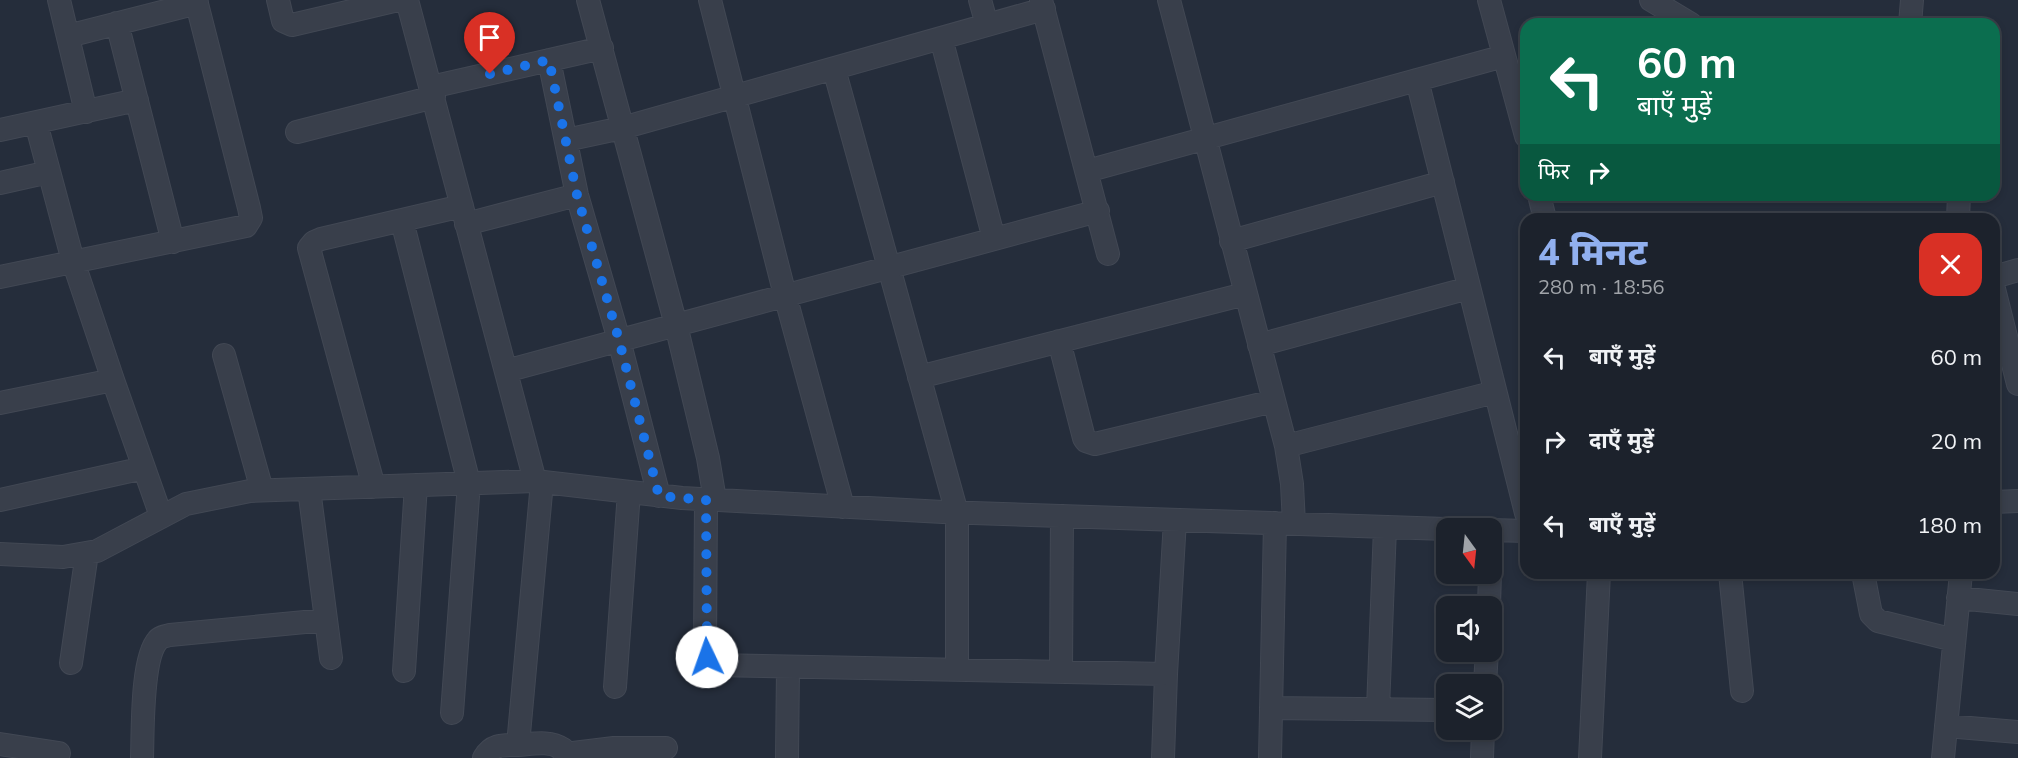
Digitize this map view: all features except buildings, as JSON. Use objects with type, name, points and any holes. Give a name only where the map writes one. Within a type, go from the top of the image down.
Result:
[{"type":"street","points":[[59,0],[86,112]]},
{"type":"street","points":[[278,0],[283,21],[292,25],[398,0]]},
{"type":"street","points":[[407,0],[506,371],[539,481],[518,744]]},
{"type":"street","points":[[588,0],[676,325],[708,458],[711,500],[707,657],[710,663],[788,668],[1166,674]]},
{"type":"street","points":[[710,0],[785,296],[843,507]]},
{"type":"street","points":[[980,0],[987,25]]},
{"type":"street","points":[[1169,0],[1286,446],[1292,484],[1285,523],[1271,708],[1270,758]]},
{"type":"street","points":[[1489,0],[1520,114]]},
{"type":"street","points":[[1651,0],[1681,18]]},
{"type":"street","points":[[1910,18],[1912,0]]},
{"type":"street","points":[[0,277],[237,229],[246,226],[250,218],[197,2],[68,36]]},
{"type":"street","points":[[566,140],[622,129],[987,25],[1043,5],[1108,254]]},
{"type":"street","points":[[117,23],[173,242]]},
{"type":"street","points":[[941,38],[994,239]]},
{"type":"street","points":[[297,132],[432,92],[602,48]]},
{"type":"street","points":[[1087,171],[1504,57]]},
{"type":"street","points":[[549,60],[577,195],[619,340],[659,496]]},
{"type":"street","points":[[834,69],[957,513],[957,670]]},
{"type":"street","points":[[1417,80],[1520,490]]},
{"type":"street","points":[[0,130],[137,100]]},
{"type":"street","points":[[36,123],[73,261],[112,380],[161,516]]},
{"type":"street","points":[[0,183],[49,172]]},
{"type":"street","points":[[1231,241],[1443,182]]},
{"type":"street","points":[[374,487],[309,248],[314,242],[402,220],[464,215],[577,195]]},
{"type":"street","points":[[506,371],[1098,211]]},
{"type":"street","points":[[402,220],[469,483],[452,713]]},
{"type":"street","points":[[2000,275],[2018,270]]},
{"type":"street","points":[[1259,345],[1469,288]]},
{"type":"street","points":[[919,377],[1245,294]]},
{"type":"street","points":[[2000,313],[2018,384]]},
{"type":"street","points":[[1059,341],[1084,438],[1090,443],[1095,444],[1274,401]]},
{"type":"street","points":[[224,355],[262,490]]},
{"type":"street","points":[[0,403],[112,380]]},
{"type":"street","points":[[1286,446],[1495,392]]},
{"type":"street","points":[[0,500],[144,468]]},
{"type":"street","points":[[0,554],[63,557],[97,551],[186,504],[250,491],[539,481],[711,500],[957,513],[1436,529]]},
{"type":"street","points":[[404,671],[416,485]]},
{"type":"street","points":[[309,489],[331,658]]},
{"type":"street","points":[[615,687],[629,492]]},
{"type":"street","points":[[2000,502],[2018,501]]},
{"type":"street","points":[[1061,672],[1062,516]]},
{"type":"street","points":[[1163,758],[1175,520]]},
{"type":"street","points":[[1378,709],[1385,527]]},
{"type":"street","points":[[1502,530],[1520,531]]},
{"type":"street","points":[[71,663],[87,553]]},
{"type":"street","points":[[1590,758],[1599,579]]},
{"type":"street","points":[[1731,579],[1742,691]]},
{"type":"street","points":[[1864,579],[1871,614],[1878,621],[1954,640]]},
{"type":"street","points":[[1943,758],[1961,579]]},
{"type":"street","points":[[1959,598],[2018,604]]},
{"type":"street","points":[[142,758],[148,664],[153,647],[159,639],[170,634],[326,620]]},
{"type":"street","points":[[788,668],[788,758]]},
{"type":"street","points":[[1271,708],[1436,710]]},
{"type":"street","points":[[1946,726],[2018,732]]},
{"type":"street","points":[[1482,758],[1483,740]]},
{"type":"street","points":[[484,758],[489,750],[500,744],[546,743],[563,749],[565,756],[614,748],[666,748]]},
{"type":"street","points":[[0,744],[59,753]]},
{"type":"route","points":[[490,74],[549,60],[577,195],[619,340],[659,496],[706,500],[705,651],[707,657]]}]
